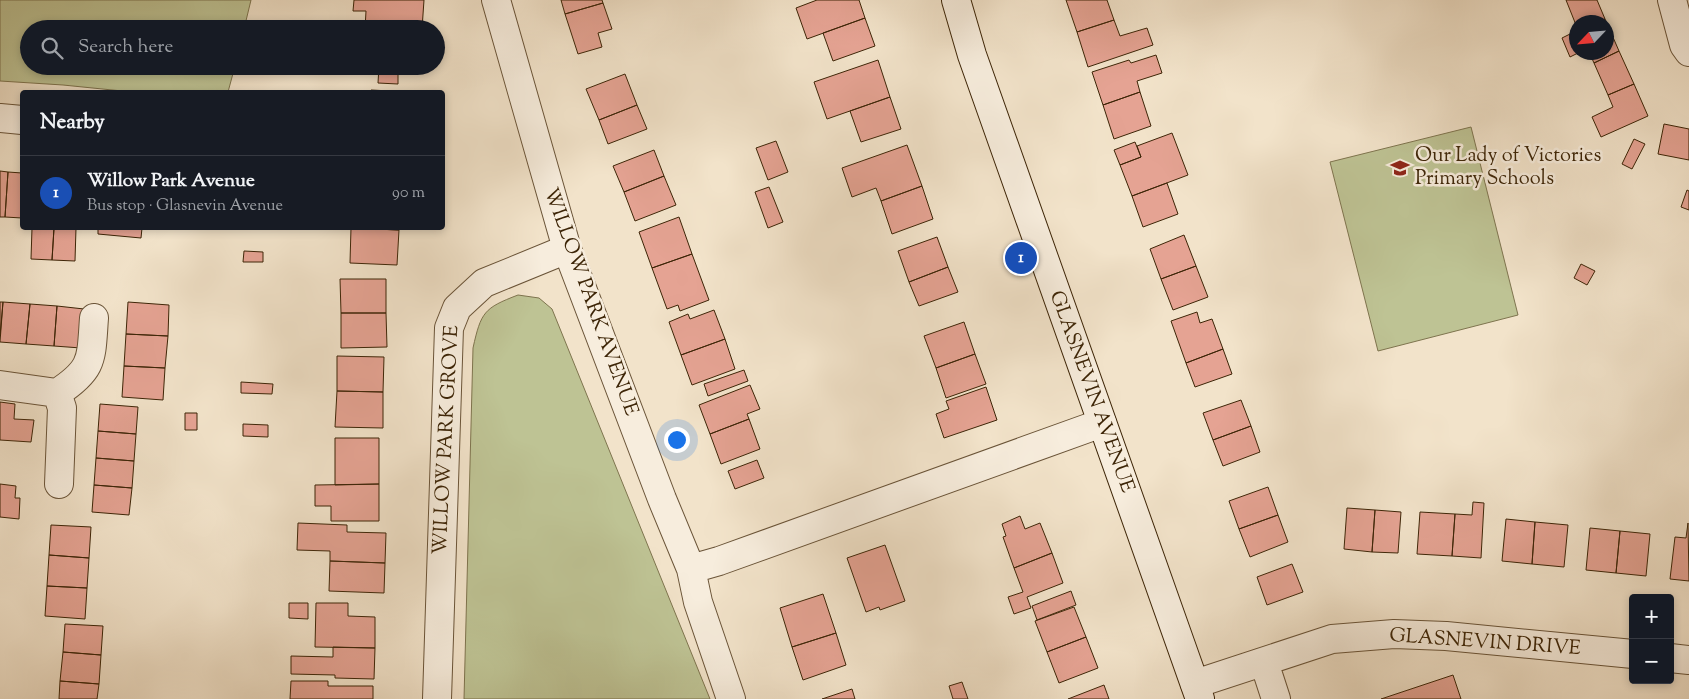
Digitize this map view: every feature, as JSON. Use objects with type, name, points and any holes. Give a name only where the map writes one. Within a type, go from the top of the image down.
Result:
[{"type":"street","name":"WILLOW PARK AVENUE","points":[[496,0],[567,249],[691,569],[698,602],[731,699]]},
{"type":"street","name":"GLASNEVIN AVENUE","points":[[956,0],[972,55],[1198,692]]},
{"type":"street","points":[[1672,0],[1684,44],[1689,52]]},
{"type":"street","points":[[0,118],[20,120]]},
{"type":"street","name":"WILLOW PARK GROVE","points":[[437,699],[449,328],[457,308],[484,283],[567,249]]},
{"type":"street","points":[[0,385],[57,393],[78,379],[91,357],[94,318]]},
{"type":"street","points":[[57,393],[62,408],[59,484]]},
{"type":"street","points":[[691,569],[719,561],[1102,423]]},
{"type":"street","name":"GLASNEVIN DRIVE","points":[[1198,692],[1264,662],[1332,639],[1394,634],[1446,636],[1629,654]]},
{"type":"street","points":[[1674,658],[1689,660]]},
{"type":"street","points":[[1264,662],[1276,699]]},
{"type":"green space","points":[[0,0],[251,0],[246,20],[20,20],[20,75],[233,75],[229,90],[112,90],[0,81]]},
{"type":"green space","points":[[1471,127],[1518,315],[1378,351],[1330,162]]},
{"type":"green space","points":[[518,295],[539,298],[552,309],[710,699],[464,699],[473,348],[479,326],[486,313],[498,304]]},
{"type":"building","points":[[354,0],[424,0],[423,20],[366,20],[366,11],[353,11]]},
{"type":"building","points":[[561,0],[602,0],[603,3],[565,14]]},
{"type":"building","points":[[817,0],[859,0],[865,18],[807,39],[796,8]]},
{"type":"building","points":[[1066,0],[1107,0],[1114,20],[1077,32]]},
{"type":"building","points":[[1566,0],[1597,0],[1603,15],[1572,15]]},
{"type":"building","points":[[603,3],[612,29],[598,33],[602,47],[578,54],[565,14]]},
{"type":"building","points":[[865,18],[875,46],[833,61],[823,33]]},
{"type":"building","points":[[1114,20],[1120,36],[1147,28],[1153,45],[1088,67],[1077,32]]},
{"type":"building","points":[[1569,34],[1569,55],[1562,38]]},
{"type":"building","points":[[1614,40],[1619,51],[1614,53]]},
{"type":"building","points":[[1619,51],[1634,84],[1608,95],[1594,63],[1600,60],[1614,60],[1614,53]]},
{"type":"building","points":[[1156,55],[1162,73],[1137,81],[1140,92],[1103,105],[1092,72],[1129,60],[1131,63]]},
{"type":"building","points":[[878,60],[890,97],[827,119],[814,82]]},
{"type":"building","points":[[625,74],[637,105],[599,120],[586,89]]},
{"type":"building","points":[[378,75],[398,75],[398,84],[378,83]]},
{"type":"building","points":[[1634,84],[1648,116],[1601,137],[1592,117],[1613,107],[1608,95]]},
{"type":"building","points":[[1140,92],[1151,126],[1114,139],[1103,105]]},
{"type":"building","points":[[890,97],[901,129],[861,142],[850,111]]},
{"type":"building","points":[[637,105],[647,129],[608,144],[599,120]]},
{"type":"building","points":[[1664,124],[1689,129],[1689,160],[1658,154]]},
{"type":"building","points":[[1172,133],[1188,175],[1132,196],[1120,165],[1141,157],[1137,146]]},
{"type":"building","points":[[1634,139],[1645,144],[1632,169],[1622,164]]},
{"type":"building","points":[[776,141],[788,172],[768,180],[756,148]]},
{"type":"building","points":[[1135,142],[1141,157],[1120,165],[1114,150]]},
{"type":"building","points":[[907,145],[922,186],[881,201],[876,188],[852,197],[842,168]]},
{"type":"building","points":[[654,150],[664,176],[624,192],[613,166]]},
{"type":"building","points":[[0,171],[8,172],[5,217],[0,217]]},
{"type":"building","points":[[8,172],[20,173],[20,218],[5,217]]},
{"type":"building","points":[[664,176],[676,205],[635,221],[624,192]]},
{"type":"building","points":[[1167,183],[1178,214],[1143,227],[1132,196]]},
{"type":"building","points":[[922,186],[933,219],[892,234],[881,201]]},
{"type":"building","points":[[769,187],[783,222],[768,228],[755,192]]},
{"type":"building","points":[[1687,190],[1689,191],[1689,210],[1681,207]]},
{"type":"building","points":[[679,217],[692,254],[652,268],[639,232]]},
{"type":"building","points":[[32,230],[54,230],[52,260],[31,259]]},
{"type":"building","points":[[54,230],[76,230],[75,261],[52,260]]},
{"type":"building","points":[[98,230],[142,230],[141,238],[98,234]]},
{"type":"building","points":[[351,230],[399,230],[397,265],[350,263]]},
{"type":"building","points":[[1184,235],[1196,266],[1161,279],[1150,249]]},
{"type":"building","points":[[937,237],[948,267],[909,282],[898,251]]},
{"type":"building","points":[[244,251],[263,252],[263,262],[243,262]]},
{"type":"building","points":[[692,254],[709,300],[680,311],[678,305],[667,309],[652,268]]},
{"type":"building","points":[[1581,264],[1595,271],[1587,285],[1574,278]]},
{"type":"building","points":[[1196,266],[1208,297],[1173,310],[1161,279]]},
{"type":"building","points":[[948,267],[958,292],[919,306],[909,282]]},
{"type":"building","points":[[340,279],[386,279],[386,313],[341,313]]},
{"type":"building","points":[[0,302],[3,302],[0,336]]},
{"type":"building","points":[[3,302],[30,304],[26,344],[0,342]]},
{"type":"building","points":[[128,302],[169,305],[168,336],[126,334]]},
{"type":"building","points":[[30,304],[57,306],[54,346],[26,344]]},
{"type":"building","points":[[57,306],[84,309],[81,348],[54,346]]},
{"type":"building","points":[[714,310],[725,339],[681,355],[669,322],[688,314],[690,319]]},
{"type":"building","points":[[1197,312],[1200,323],[1212,319],[1223,349],[1186,363],[1171,321]]},
{"type":"building","points":[[341,313],[386,313],[387,347],[341,348]]},
{"type":"building","points":[[964,322],[975,354],[936,368],[924,336]]},
{"type":"building","points":[[126,334],[168,336],[165,368],[124,366]]},
{"type":"building","points":[[725,339],[735,369],[692,385],[681,355]]},
{"type":"building","points":[[1223,349],[1232,374],[1195,387],[1186,363]]},
{"type":"building","points":[[975,354],[986,384],[946,398],[936,368]]},
{"type":"building","points":[[337,356],[384,357],[383,392],[337,391]]},
{"type":"building","points":[[124,366],[165,368],[163,400],[122,397]]},
{"type":"building","points":[[744,370],[748,381],[708,396],[704,384]]},
{"type":"building","points":[[241,382],[273,384],[272,394],[241,393]]},
{"type":"building","points":[[750,385],[760,409],[747,414],[749,419],[710,434],[699,405]]},
{"type":"building","points":[[986,387],[997,420],[944,438],[936,414],[949,409],[946,401]]},
{"type":"building","points":[[337,391],[383,392],[383,428],[335,427]]},
{"type":"building","points":[[1241,400],[1251,426],[1213,440],[1203,413]]},
{"type":"building","points":[[0,402],[15,404],[14,419],[34,420],[31,442],[0,440]]},
{"type":"building","points":[[100,404],[138,407],[136,434],[98,431]]},
{"type":"building","points":[[185,413],[197,413],[197,430],[185,430]]},
{"type":"building","points":[[749,419],[760,449],[721,464],[710,434]]},
{"type":"building","points":[[243,424],[268,425],[268,437],[243,436]]},
{"type":"building","points":[[1251,426],[1260,452],[1223,466],[1213,440]]},
{"type":"building","points":[[98,431],[136,434],[134,461],[96,458]]},
{"type":"building","points":[[335,438],[379,438],[379,484],[335,485]]},
{"type":"building","points":[[96,458],[134,461],[132,488],[94,485]]},
{"type":"building","points":[[757,460],[764,478],[735,489],[728,471]]},
{"type":"building","points":[[0,484],[16,486],[15,498],[20,498],[19,519],[0,517]]},
{"type":"building","points":[[379,484],[379,521],[331,521],[331,506],[315,506],[315,485]]},
{"type":"building","points":[[94,485],[132,488],[129,515],[92,512]]},
{"type":"building","points":[[1268,487],[1278,515],[1239,529],[1229,501]]},
{"type":"building","points":[[1473,502],[1484,503],[1481,558],[1452,556],[1455,514],[1472,515]]},
{"type":"building","points":[[1347,508],[1375,510],[1372,552],[1344,549]]},
{"type":"building","points":[[1375,510],[1401,512],[1398,553],[1372,552]]},
{"type":"building","points":[[1420,512],[1455,514],[1452,556],[1417,554]]},
{"type":"building","points":[[1278,515],[1288,542],[1250,557],[1239,529]]},
{"type":"building","points":[[1020,516],[1025,529],[1040,523],[1052,553],[1014,568],[1003,537],[1006,536],[1002,524]]},
{"type":"building","points":[[1506,519],[1535,522],[1532,564],[1502,561]]},
{"type":"building","points":[[1535,522],[1568,525],[1564,567],[1532,564]]},
{"type":"building","points":[[298,523],[347,525],[347,532],[386,533],[385,563],[330,561],[330,551],[297,550]]},
{"type":"building","points":[[1688,523],[1689,581],[1670,579],[1675,537],[1686,538]]},
{"type":"building","points":[[51,525],[91,527],[89,558],[49,555]]},
{"type":"building","points":[[1590,528],[1620,531],[1616,573],[1586,570]]},
{"type":"building","points":[[1620,531],[1650,534],[1646,576],[1616,573]]},
{"type":"building","points":[[885,545],[905,601],[880,610],[879,607],[866,612],[847,558]]},
{"type":"building","points":[[1052,553],[1063,583],[1027,597],[1031,608],[1014,614],[1008,597],[1023,592],[1014,568]]},
{"type":"building","points":[[49,555],[89,558],[87,588],[47,586]]},
{"type":"building","points":[[330,561],[385,563],[384,593],[329,591]]},
{"type":"building","points":[[1292,564],[1303,592],[1267,605],[1257,577]]},
{"type":"building","points":[[47,586],[87,588],[85,619],[45,616]]},
{"type":"building","points":[[1071,591],[1076,605],[1037,620],[1032,606]]},
{"type":"building","points":[[823,594],[836,633],[792,647],[780,608]]},
{"type":"building","points":[[289,603],[308,603],[308,619],[289,618]]},
{"type":"building","points":[[316,603],[348,603],[348,616],[375,617],[375,648],[315,647]]},
{"type":"building","points":[[1074,607],[1086,637],[1047,652],[1035,621]]},
{"type":"building","points":[[65,624],[103,626],[101,655],[63,652]]},
{"type":"building","points":[[836,633],[846,665],[803,680],[792,647]]},
{"type":"building","points":[[1086,637],[1098,668],[1059,683],[1047,652]]},
{"type":"building","points":[[333,647],[375,648],[374,679],[335,678],[335,675],[291,674],[291,656],[333,657]]},
{"type":"building","points":[[63,652],[101,655],[99,684],[60,681]]},
{"type":"building","points":[[1453,675],[1461,699],[1381,699]]},
{"type":"building","points":[[60,681],[99,684],[97,699],[59,699]]},
{"type":"building","points":[[291,681],[328,681],[328,686],[373,686],[373,699],[290,699]]},
{"type":"building","points":[[962,682],[968,699],[953,699],[949,686]]},
{"type":"building","points":[[1104,685],[1109,699],[1068,699]]},
{"type":"building","points":[[852,689],[855,699],[822,699]]},
{"type":"place","name":"Our Lady of Victories Primary Schools","points":[[1400,168]]},
{"type":"place","name":"Willow Park Avenue","points":[[1021,258]]}]
